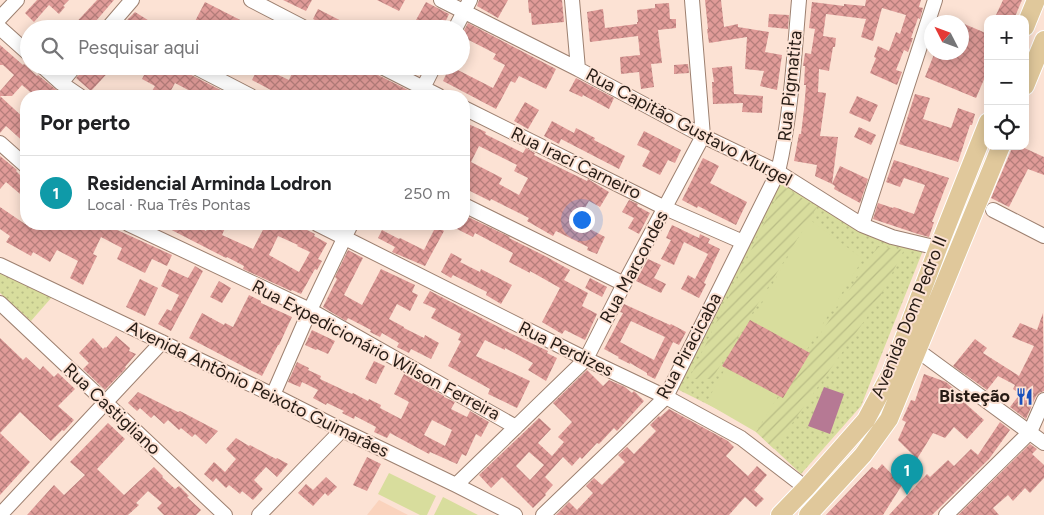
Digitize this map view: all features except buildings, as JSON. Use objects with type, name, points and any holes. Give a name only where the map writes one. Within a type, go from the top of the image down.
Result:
[{"type":"main road","points":[[1029,17],[1036,0]]},
{"type":"main road","points":[[1029,76],[1044,40]]},
{"type":"main road","name":"Avenida Dom Pedro II","points":[[780,515],[866,420],[891,373],[984,132]]},
{"type":"main road","name":"Avenida Dom Pedro II","points":[[815,513],[863,455],[889,419],[999,150]]},
{"type":"street","points":[[0,18],[17,0]]},
{"type":"street","points":[[118,20],[132,0]]},
{"type":"street","points":[[251,0],[290,20]]},
{"type":"street","name":"Rua Capitão Gustavo Murgel","points":[[441,0],[467,6],[703,136],[778,172],[862,225],[892,237],[938,248]]},
{"type":"street","points":[[572,0],[578,68]]},
{"type":"street","points":[[692,0],[703,136]]},
{"type":"street","name":"Rua Pigmatita","points":[[778,172],[788,120],[799,0]]},
{"type":"street","points":[[862,225],[936,0]]},
{"type":"street","points":[[460,20],[467,6]]},
{"type":"street","points":[[0,28],[20,46]]},
{"type":"street","points":[[52,75],[71,90]]},
{"type":"street","points":[[61,83],[68,75]]},
{"type":"street","points":[[210,75],[239,90]]},
{"type":"street","points":[[394,75],[417,90]]},
{"type":"street","points":[[421,90],[429,75]]},
{"type":"street","name":"Rua Irací Carneiro","points":[[470,111],[666,208],[743,242]]},
{"type":"street","name":"Rua Marcondes","points":[[456,485],[586,359],[703,136]]},
{"type":"street","points":[[0,143],[20,161]]},
{"type":"street","name":"Rua Piracicaba","points":[[543,515],[666,398],[778,172]]},
{"type":"street","points":[[470,208],[624,284]]},
{"type":"street","points":[[993,210],[1044,236]]},
{"type":"street","name":"Rua Expedicionário Wilson Ferreira","points":[[141,230],[310,310],[516,426]]},
{"type":"street","name":"Rua Perdizes","points":[[330,230],[666,398],[741,438],[806,488]]},
{"type":"street","points":[[273,395],[348,230]]},
{"type":"street","name":"Avenida Antônio Peixoto Guimarães","points":[[0,259],[6,268],[273,395],[515,515]]},
{"type":"street","name":"Rua Castigliano","points":[[0,303],[224,515]]},
{"type":"street","points":[[0,515],[162,342]]},
{"type":"street","points":[[917,350],[1044,443]]},
{"type":"street","points":[[946,515],[1030,432],[1044,400]]},
{"type":"street","points":[[259,515],[342,430]]},
{"type":"shaded area","points":[[824,387],[844,394],[830,434],[808,426]]},
{"type":"shaded area","points":[[379,500],[408,515],[367,515]]},
{"type":"green space","points":[[779,174],[866,231],[924,248],[861,406],[801,474],[749,425],[677,389]]},
{"type":"green space","points":[[782,186],[817,207],[712,379],[689,379]]},
{"type":"green space","points":[[809,219],[863,259],[756,432],[706,403]]},
{"type":"green space","points":[[878,246],[904,250],[877,303],[774,449],[756,432]]},
{"type":"green space","points":[[0,273],[52,297],[31,321],[0,293]]},
{"type":"green space","points":[[389,473],[436,496],[427,515],[420,515],[378,494]]},
{"type":"green space","points":[[443,497],[478,515],[434,515]]},
{"type":"place","name":"Bisteção","points":[[1024,396]]},
{"type":"place","name":"Residencial Arminda Lodron","points":[[907,495]]}]
